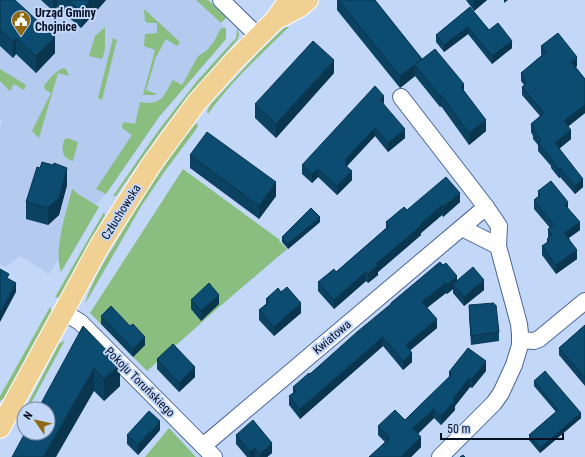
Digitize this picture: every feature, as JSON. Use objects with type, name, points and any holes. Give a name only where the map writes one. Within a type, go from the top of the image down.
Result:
[{"type":"main road","name":"Człuchowska","points":[[1,424],[100,245],[156,158],[197,102],[234,61],[275,20],[289,0]]},
{"type":"main road","name":"Człuchowska","points":[[275,20],[300,7],[308,0]]},
{"type":"street","points":[[221,0],[258,36]]},
{"type":"street","points":[[401,97],[499,226],[498,246],[519,324],[520,340],[514,365],[501,392],[494,403],[440,457]]},
{"type":"street","name":"Kwiatowa","points":[[208,452],[486,207]]},
{"type":"street","points":[[462,228],[498,246]]},
{"type":"street","points":[[520,340],[534,341],[539,339],[585,301]]},
{"type":"street","name":"Pokoju Toruńskiego","points":[[63,312],[80,322],[208,452]]},
{"type":"shaded area","points":[[0,0],[196,0],[226,28],[226,39],[159,117],[49,274],[20,256],[5,267],[0,264],[0,128],[2,122],[0,120]]},
{"type":"green space","points":[[196,0],[208,0],[227,17],[221,23]]},
{"type":"green space","points":[[144,9],[180,42],[177,46],[166,39],[156,57],[146,90],[157,94],[155,95],[143,95],[155,50],[144,46],[145,34],[157,33],[157,23],[148,23],[145,21]]},
{"type":"green space","points":[[105,27],[105,49],[102,59],[89,56],[95,36]]},
{"type":"green space","points":[[285,27],[289,27],[236,80],[208,114],[207,111],[211,104],[260,51]]},
{"type":"green space","points":[[221,28],[226,28],[226,39],[159,117],[106,194],[96,189],[132,135],[122,128],[124,122],[135,124],[140,102],[147,103],[157,101],[164,95],[173,80],[182,85],[198,56],[206,51],[213,43]]},
{"type":"green space","points":[[237,28],[239,34],[238,39],[190,94],[160,133],[116,196],[113,196],[158,131],[197,81],[236,38]]},
{"type":"green space","points":[[113,38],[117,40],[102,100],[98,98]]},
{"type":"green space","points":[[64,68],[67,70],[69,76],[58,73],[39,138],[32,131],[51,93],[45,90],[44,86],[55,73]]},
{"type":"green space","points":[[0,69],[26,85],[24,90],[14,84],[10,91],[0,81]]},
{"type":"green space","points":[[196,123],[198,126],[195,131],[142,205],[85,304],[96,277],[147,191]]},
{"type":"green space","points":[[67,138],[78,142],[73,161],[69,160],[63,154],[64,140]]},
{"type":"green space","points":[[183,169],[280,240],[279,241],[287,249],[147,371],[90,313]]},
{"type":"green space","points":[[72,189],[99,207],[61,272],[59,263],[60,242]]},
{"type":"green space","points":[[104,212],[105,215],[59,298],[55,297]]},
{"type":"green space","points":[[50,307],[52,311],[5,398],[0,401],[0,396]]},
{"type":"green space","points":[[65,340],[32,401],[29,401],[59,344]]},
{"type":"green space","points":[[169,428],[196,457],[145,457]]},
{"type":"building","points":[[0,0],[15,0],[55,37],[36,56],[16,38],[13,41],[0,30]]},
{"type":"building","points":[[68,0],[91,0],[81,11]]},
{"type":"building","points":[[338,0],[375,0],[422,59],[416,64],[435,49],[464,84],[461,87],[486,120],[469,133],[441,95],[440,96],[415,65],[400,76]]},
{"type":"building","points":[[470,7],[489,30],[498,23],[512,41],[492,56],[468,27],[444,45],[436,35]]},
{"type":"building","points":[[558,33],[577,57],[571,62],[585,79],[585,105],[564,121],[571,130],[555,143],[583,179],[575,186],[560,168],[559,170],[552,159],[538,143],[541,140],[533,130],[535,129],[531,124],[544,113],[522,87],[526,84],[524,81],[526,80],[521,73],[546,52],[541,46]]},
{"type":"building","points":[[313,41],[334,60],[276,124],[255,104]]},
{"type":"building","points":[[375,86],[384,96],[380,100],[405,129],[388,143],[375,128],[345,160],[347,163],[345,165],[352,171],[337,186],[318,169],[312,174],[302,165]]},
{"type":"building","points":[[207,132],[276,182],[259,206],[190,155]]},
{"type":"building","points":[[42,162],[53,165],[54,163],[67,168],[59,198],[48,208],[26,202],[37,167],[40,168]]},
{"type":"building","points":[[446,177],[460,193],[443,207],[442,205],[420,225],[421,226],[376,264],[378,265],[368,274],[366,272],[334,300],[318,282],[334,269],[336,272],[389,226],[386,222],[404,207],[407,210]]},
{"type":"building","points":[[551,181],[568,202],[565,205],[580,222],[564,233],[577,250],[556,265],[542,246],[549,241],[547,239],[552,235],[548,229],[554,225],[534,200],[540,195],[538,191]]},
{"type":"building","points":[[311,208],[320,217],[288,244],[282,237]]},
{"type":"building","points":[[440,262],[443,265],[446,263],[457,276],[447,285],[446,283],[422,302],[437,319],[406,345],[412,353],[403,361],[383,337],[300,409],[289,396],[296,391],[293,387]]},
{"type":"building","points":[[473,267],[484,280],[464,297],[453,284]]},
{"type":"building","points":[[0,269],[9,274],[7,278],[16,283],[0,313]]},
{"type":"building","points":[[209,283],[219,295],[201,311],[191,300]]},
{"type":"building","points":[[287,287],[301,303],[274,327],[259,310],[269,302],[266,299],[278,288],[281,292]]},
{"type":"building","points":[[494,303],[494,305],[496,305],[499,332],[471,336],[469,305]]},
{"type":"building","points":[[111,306],[130,326],[133,324],[145,337],[133,349],[101,316]]},
{"type":"building","points":[[585,325],[585,378],[559,348]]},
{"type":"building","points":[[83,326],[120,364],[104,379],[94,368],[56,434],[56,401],[42,401]]},
{"type":"building","points":[[173,344],[195,367],[179,383],[157,359]]},
{"type":"building","points":[[468,348],[486,361],[472,379],[470,377],[453,399],[455,401],[441,416],[434,409],[413,428],[421,437],[401,457],[369,457],[390,438],[378,426],[395,410],[405,420],[452,374],[449,372]]},
{"type":"building","points":[[545,371],[581,413],[540,448],[529,435],[558,410],[534,381]]},
{"type":"building","points":[[149,411],[160,421],[138,445],[127,435]]},
{"type":"building","points":[[253,420],[272,443],[260,454],[255,448],[250,452],[236,435]]},
{"type":"building","points":[[21,441],[52,441],[43,457],[12,457]]},
{"type":"place","name":"Urząd Gminy Chojnice","points":[[21,37]]}]
